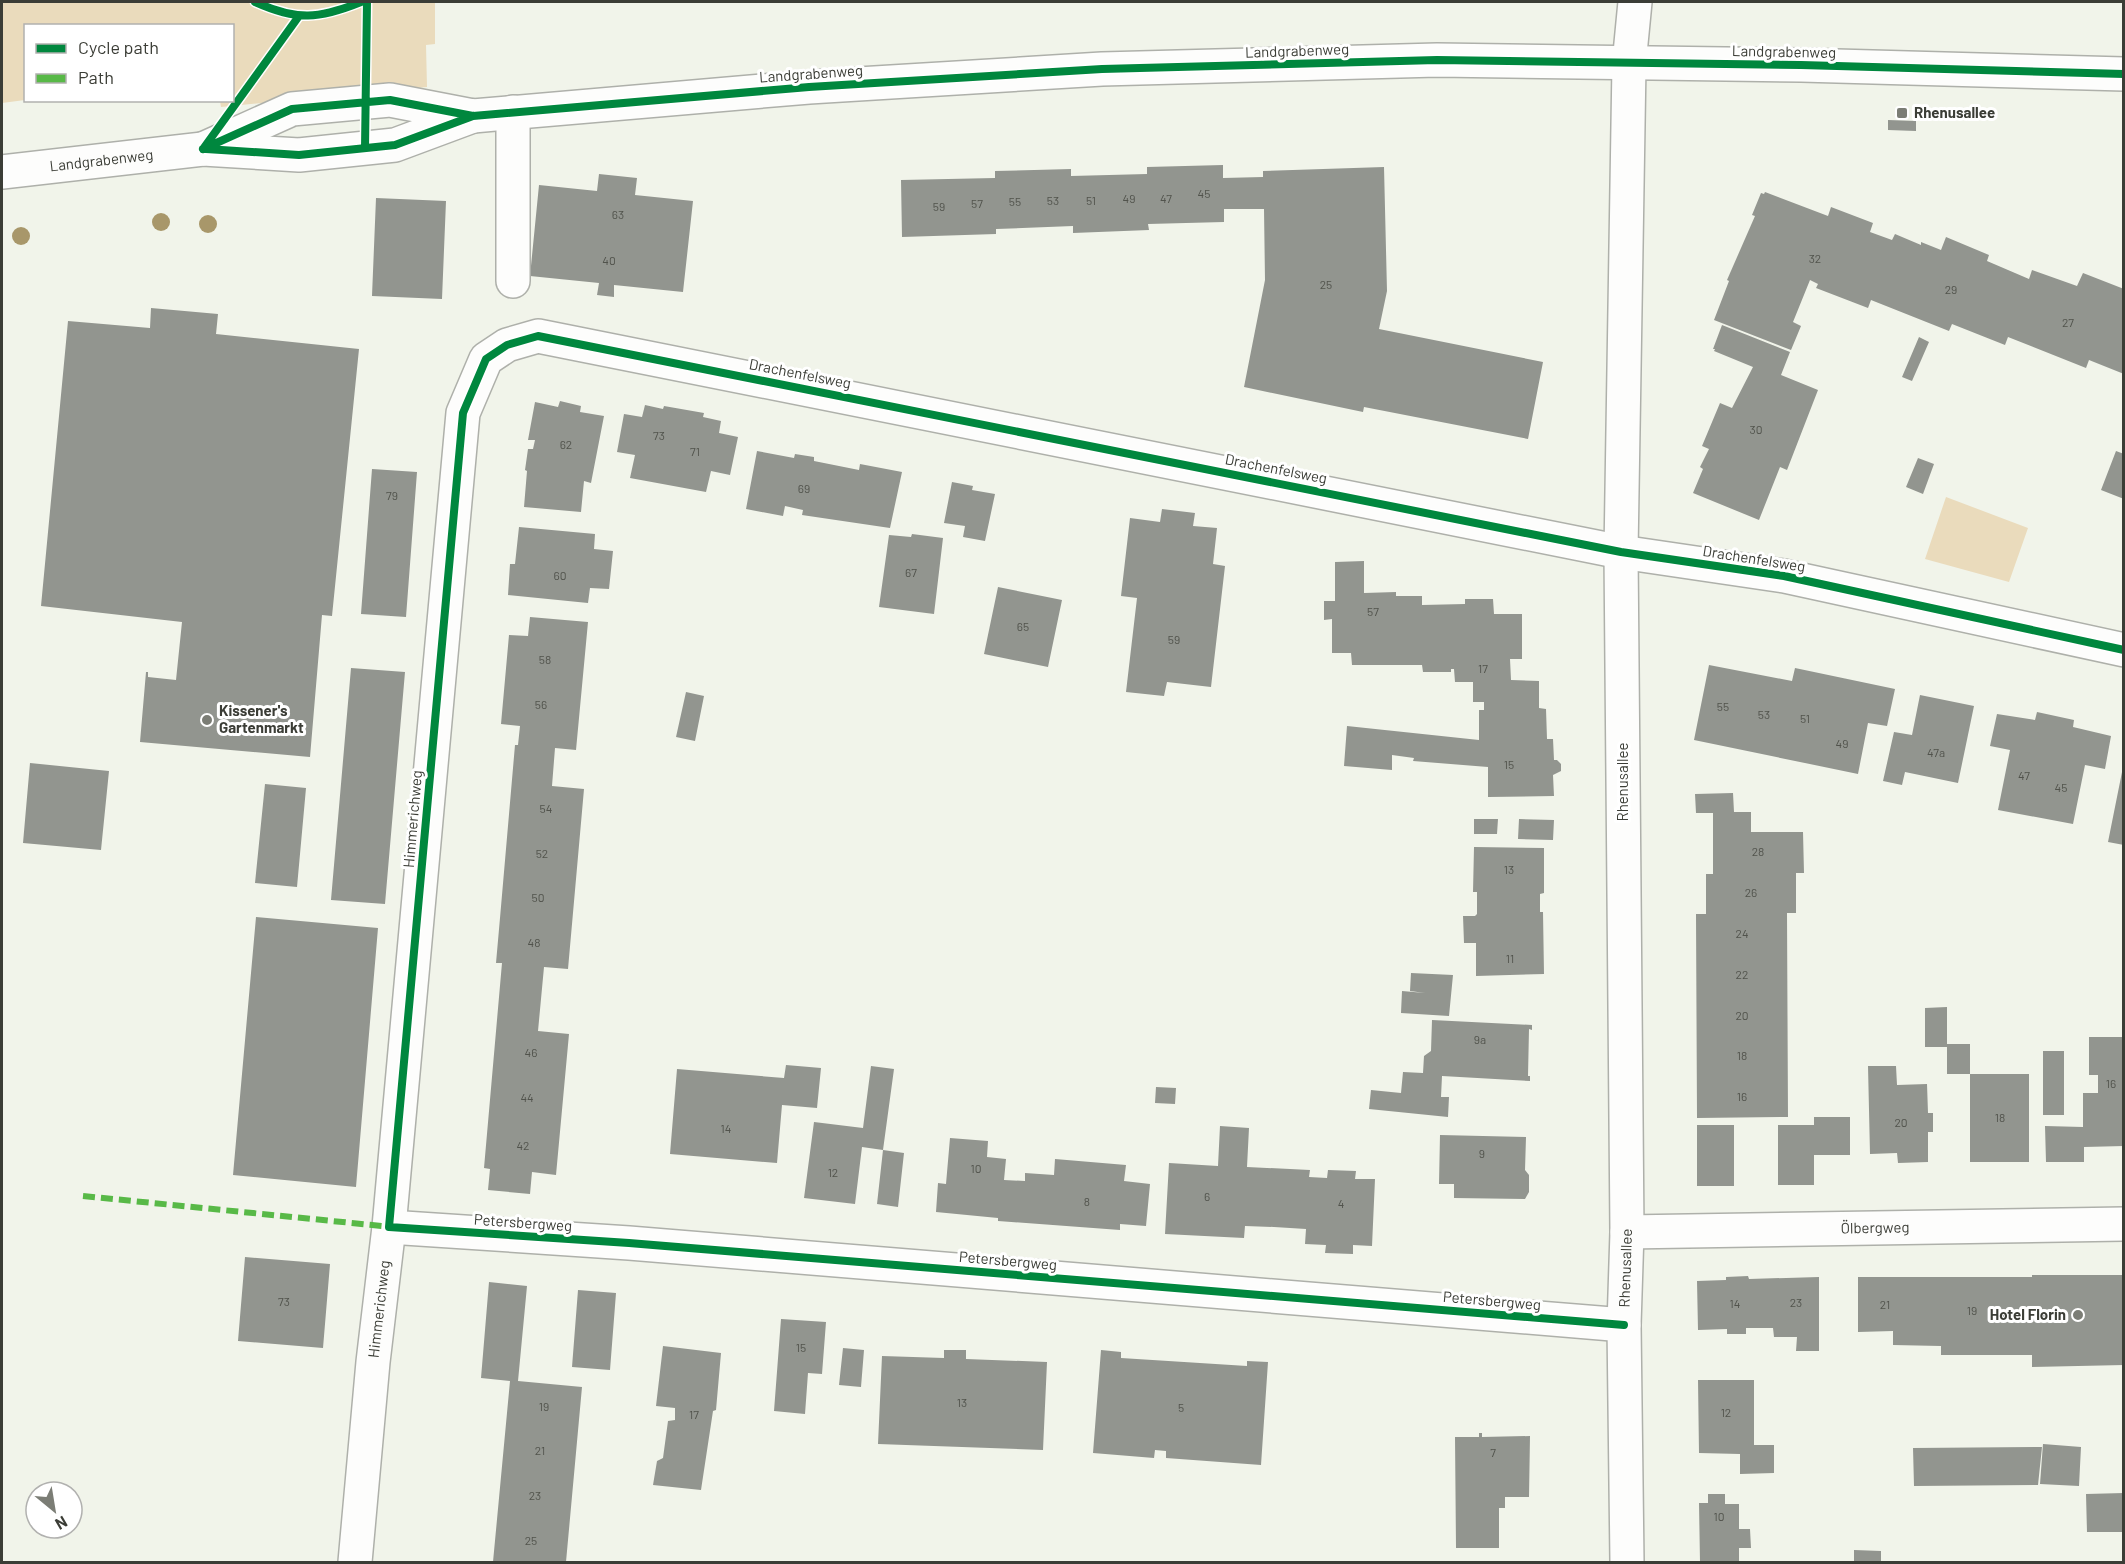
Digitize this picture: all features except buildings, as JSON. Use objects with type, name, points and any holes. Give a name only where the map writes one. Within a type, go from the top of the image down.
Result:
[{"type":"street","name":"Rhenusallee","points":[[1627,1563],[1624,1325],[1627,1232],[1621,552],[1629,64],[1635,2]]},
{"type":"street","name":"Landgrabenweg","points":[[2,172],[203,149],[299,155],[395,145],[473,116],[513,112],[809,87],[1102,69],[1437,60],[1801,65],[2124,74]]},
{"type":"street","name":"Landgrabenweg","points":[[203,149],[292,109],[390,100],[473,116]]},
{"type":"street","points":[[513,112],[513,281]]},
{"type":"street","name":"Drachenfelsweg","points":[[463,413],[486,359],[507,345],[538,336],[1621,552],[1784,576],[2122,643]]},
{"type":"street","name":"Himmerichweg","points":[[355,1563],[373,1362],[389,1227],[463,413]]},
{"type":"street","name":"Ölbergweg","points":[[1627,1232],[2124,1224]]},
{"type":"street","name":"Petersbergweg","points":[[389,1227],[629,1243],[1624,1325]]},
{"type":"shaded area","points":[[2,2],[435,2],[435,44],[426,45],[427,87],[221,107],[220,102],[234,102],[234,24],[24,24],[24,100],[2,103]]},
{"type":"shaded area","points":[[1946,497],[2028,528],[2009,582],[1925,559]]},
{"type":"marked path","points":[[83,1196],[392,1227]]},
{"type":"cycle path","points":[[255,2],[283,12],[308,16],[333,12],[361,2]]},
{"type":"cycle path","points":[[365,148],[367,2]]},
{"type":"cycle path","points":[[203,149],[299,16]]},
{"type":"cycle path","points":[[203,149],[292,109],[390,100],[473,116],[809,87],[1102,69],[1437,60],[1801,65],[2124,74]]},
{"type":"cycle path","points":[[206,149],[299,155],[395,145],[473,116]]},
{"type":"cycle path","points":[[1624,1325],[629,1243],[389,1227],[463,413],[486,359],[507,345],[538,336],[1621,552],[1784,576],[2124,650]]},
{"type":"place","name":"Rhenusallee","points":[[1902,113]]},
{"type":"place","name":"Kissener's Gartenmarkt","points":[[207,720]]},
{"type":"place","name":"Hotel Florin","points":[[2078,1315]]}]
